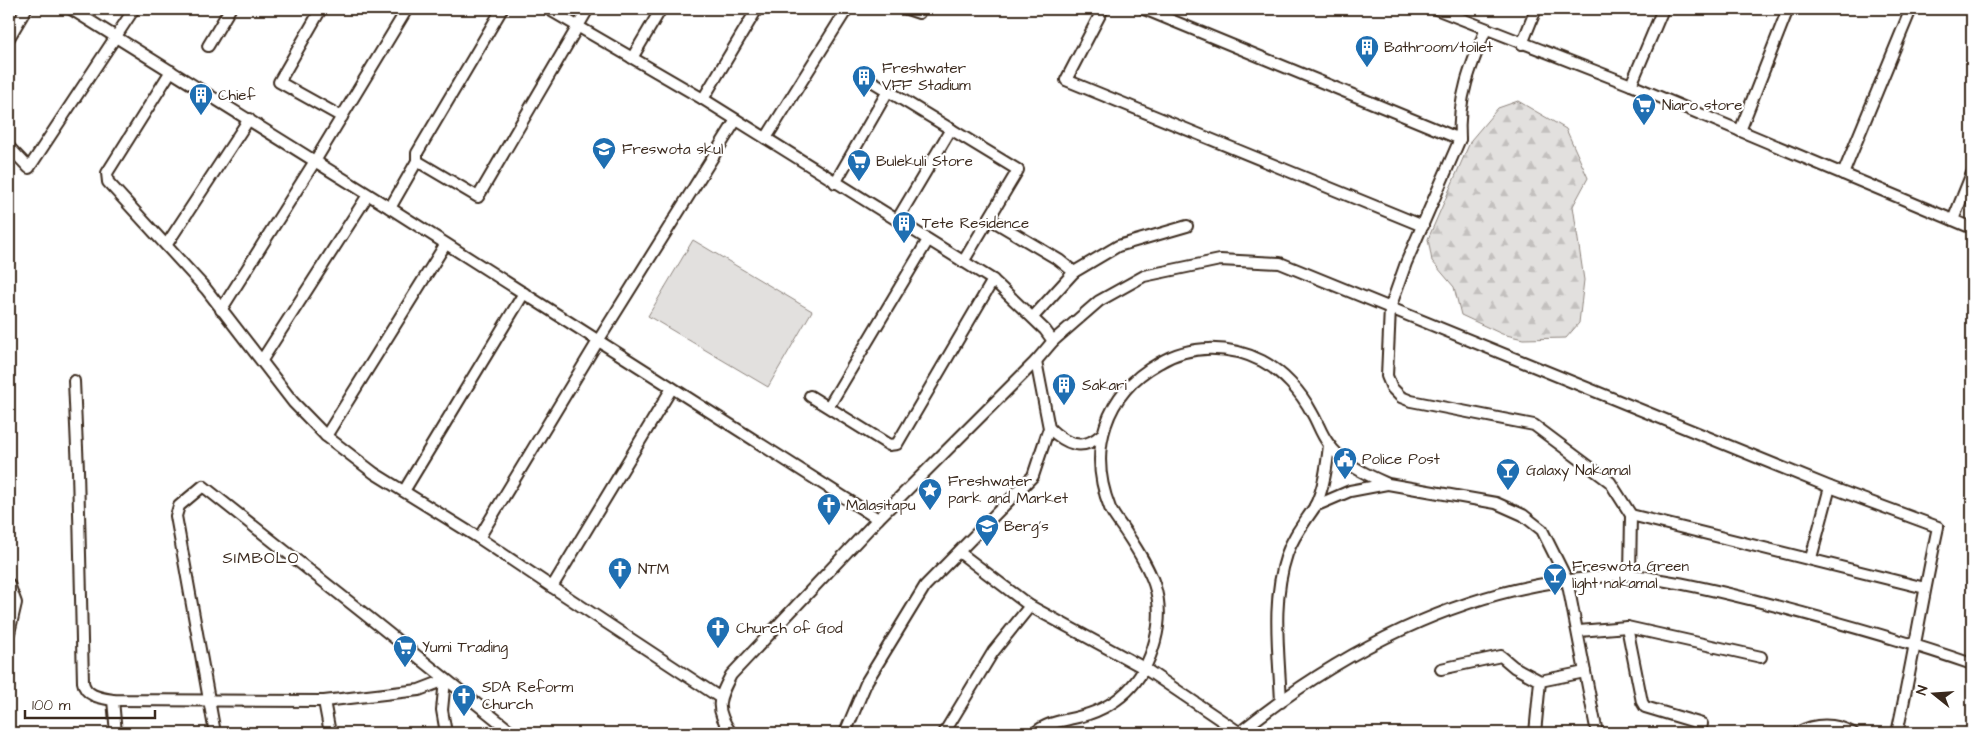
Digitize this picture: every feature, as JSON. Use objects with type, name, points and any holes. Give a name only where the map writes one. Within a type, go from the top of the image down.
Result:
[{"type":"street","points":[[9,38],[26,9]]},
{"type":"street","points":[[71,9],[118,36],[878,519]]},
{"type":"street","points":[[9,147],[29,168],[118,36],[134,9]]},
{"type":"street","points":[[208,46],[230,9]]},
{"type":"street","points":[[321,9],[279,82],[342,117]]},
{"type":"street","points":[[220,310],[315,161],[407,9]]},
{"type":"street","points":[[390,208],[417,161],[416,153],[502,9]]},
{"type":"street","points":[[548,9],[703,99],[993,280],[1032,318],[1053,342]]},
{"type":"street","points":[[417,161],[478,197],[588,9]]},
{"type":"street","points":[[632,58],[661,9]]},
{"type":"street","points":[[703,99],[757,9]]},
{"type":"street","points":[[766,138],[847,9]]},
{"type":"street","points":[[907,9],[919,13]]},
{"type":"street","points":[[1103,9],[1066,80],[1423,226]]},
{"type":"street","points":[[1144,9],[1460,139]]},
{"type":"street","points":[[1436,9],[1631,85],[1972,228]]},
{"type":"street","points":[[1522,44],[1536,9]]},
{"type":"street","points":[[1631,85],[1663,9]]},
{"type":"street","points":[[1740,131],[1788,9]]},
{"type":"street","points":[[1843,174],[1911,9]]},
{"type":"street","points":[[1486,29],[1468,70],[1459,119],[1460,139],[1406,263],[1390,308],[1387,376],[1392,388],[1401,397],[1411,401],[1534,425],[1610,482],[1631,515],[1630,575]]},
{"type":"street","points":[[171,71],[106,173],[106,178],[206,289],[220,310],[262,360],[293,402],[326,436],[374,473],[479,538],[719,697]]},
{"type":"street","points":[[870,80],[1018,170],[990,219],[962,262]]},
{"type":"street","points":[[835,183],[888,91]]},
{"type":"street","points":[[167,244],[249,119]]},
{"type":"street","points":[[479,538],[598,341],[736,120]]},
{"type":"street","points":[[897,220],[951,129]]},
{"type":"street","points":[[1953,220],[1972,173]]},
{"type":"street","points":[[262,360],[368,195]]},
{"type":"street","points":[[990,219],[1059,260],[1074,272]]},
{"type":"street","points":[[1032,318],[1074,272],[1118,246],[1187,226]]},
{"type":"street","points":[[830,406],[928,240]]},
{"type":"street","points":[[326,436],[445,245]]},
{"type":"street","points":[[731,733],[721,715],[719,697],[731,675],[878,519],[1053,342],[1099,301],[1144,276],[1220,260],[1280,263],[1830,487],[1938,527],[1925,588],[1916,645],[1896,733]]},
{"type":"street","points":[[810,396],[830,406],[889,445],[897,444],[993,280]]},
{"type":"street","points":[[404,492],[524,293]]},
{"type":"street","points":[[1035,733],[1046,726],[1086,716],[1116,702],[1130,690],[1151,654],[1158,626],[1156,588],[1145,560],[1111,510],[1102,479],[1101,436],[1115,404],[1136,378],[1167,358],[1211,348],[1237,351],[1262,361],[1283,376],[1309,407],[1329,445],[1349,463],[1388,484]]},
{"type":"street","points":[[845,733],[867,681],[926,586],[1033,476],[1049,428],[1036,361]]},
{"type":"street","points":[[74,381],[83,685],[87,691],[98,697],[113,700],[324,702],[419,690],[445,680]]},
{"type":"street","points":[[552,587],[672,388]]},
{"type":"street","points":[[1049,428],[1066,442],[1076,444],[1093,443],[1101,436]]},
{"type":"street","points":[[1281,702],[1278,610],[1282,570],[1294,537],[1315,506],[1325,470],[1329,445]]},
{"type":"street","points":[[1315,506],[1350,491],[1388,484],[1467,496],[1496,503],[1523,515],[1542,530],[1567,580],[1579,631],[1597,733]]},
{"type":"street","points":[[215,733],[176,516],[179,506],[203,486],[513,733]]},
{"type":"street","points":[[1811,558],[1830,487]]},
{"type":"street","points":[[1631,515],[1811,558],[1925,588]]},
{"type":"street","points":[[959,552],[1030,606],[1144,668],[1239,733],[1334,666],[1405,628],[1465,603],[1494,594],[1567,580],[1630,575],[1700,586],[1916,645],[1972,664]]},
{"type":"street","points":[[9,584],[16,603],[9,634]]},
{"type":"street","points":[[944,733],[993,652],[1030,606]]},
{"type":"street","points":[[1579,631],[1627,627],[1761,657]]},
{"type":"street","points":[[1627,627],[1642,702],[1645,707],[1694,720],[1702,724],[1700,733]]},
{"type":"street","points":[[1441,669],[1501,656],[1514,667],[1540,681],[1585,672]]},
{"type":"street","points":[[445,680],[442,710],[446,733]]},
{"type":"street","points":[[1535,733],[1540,681]]},
{"type":"street","points":[[113,700],[116,733]]},
{"type":"street","points":[[324,702],[330,733]]},
{"type":"street","points":[[1797,733],[1814,726],[1832,726],[1853,733]]},
{"type":"green space","points":[[1518,101],[1566,129],[1588,178],[1573,206],[1584,280],[1579,323],[1566,338],[1523,339],[1502,334],[1461,315],[1454,287],[1432,261],[1428,239],[1471,140],[1498,108]]},
{"type":"green space","points":[[693,240],[812,311],[768,387],[648,316]]},
{"type":"place","name":"Bathroom/toilet","points":[[1367,68]]},
{"type":"place","name":"Freshwater VFF Stadium","points":[[864,98]]},
{"type":"place","name":"Chief","points":[[201,116]]},
{"type":"place","name":"Niaro store","points":[[1644,126]]},
{"type":"place","name":"Freswota skul","points":[[604,170]]},
{"type":"place","name":"Bulekuli Store","points":[[859,182]]},
{"type":"place","name":"Tete Residence","points":[[904,244]]},
{"type":"place","name":"Sakari","points":[[1064,406]]},
{"type":"place","name":"Police Post","points":[[1345,480]]},
{"type":"place","name":"Galaxy Nakamal","points":[[1508,491]]},
{"type":"place","name":"Freshwater park and Market","points":[[930,511]]},
{"type":"place","name":"Malasitapu","points":[[829,526]]},
{"type":"place","name":"Berg's","points":[[987,547]]},
{"type":"place","name":"NTM","points":[[620,590]]},
{"type":"place","name":"Freswota Green light nakamal","points":[[1555,596]]},
{"type":"place","name":"Church of God","points":[[718,649]]},
{"type":"place","name":"Yumi Trading","points":[[405,668]]},
{"type":"place","name":"SDA Reform Church","points":[[464,717]]},
{"type":"district","name":"SIMBOLO","points":[[261,557]]}]
